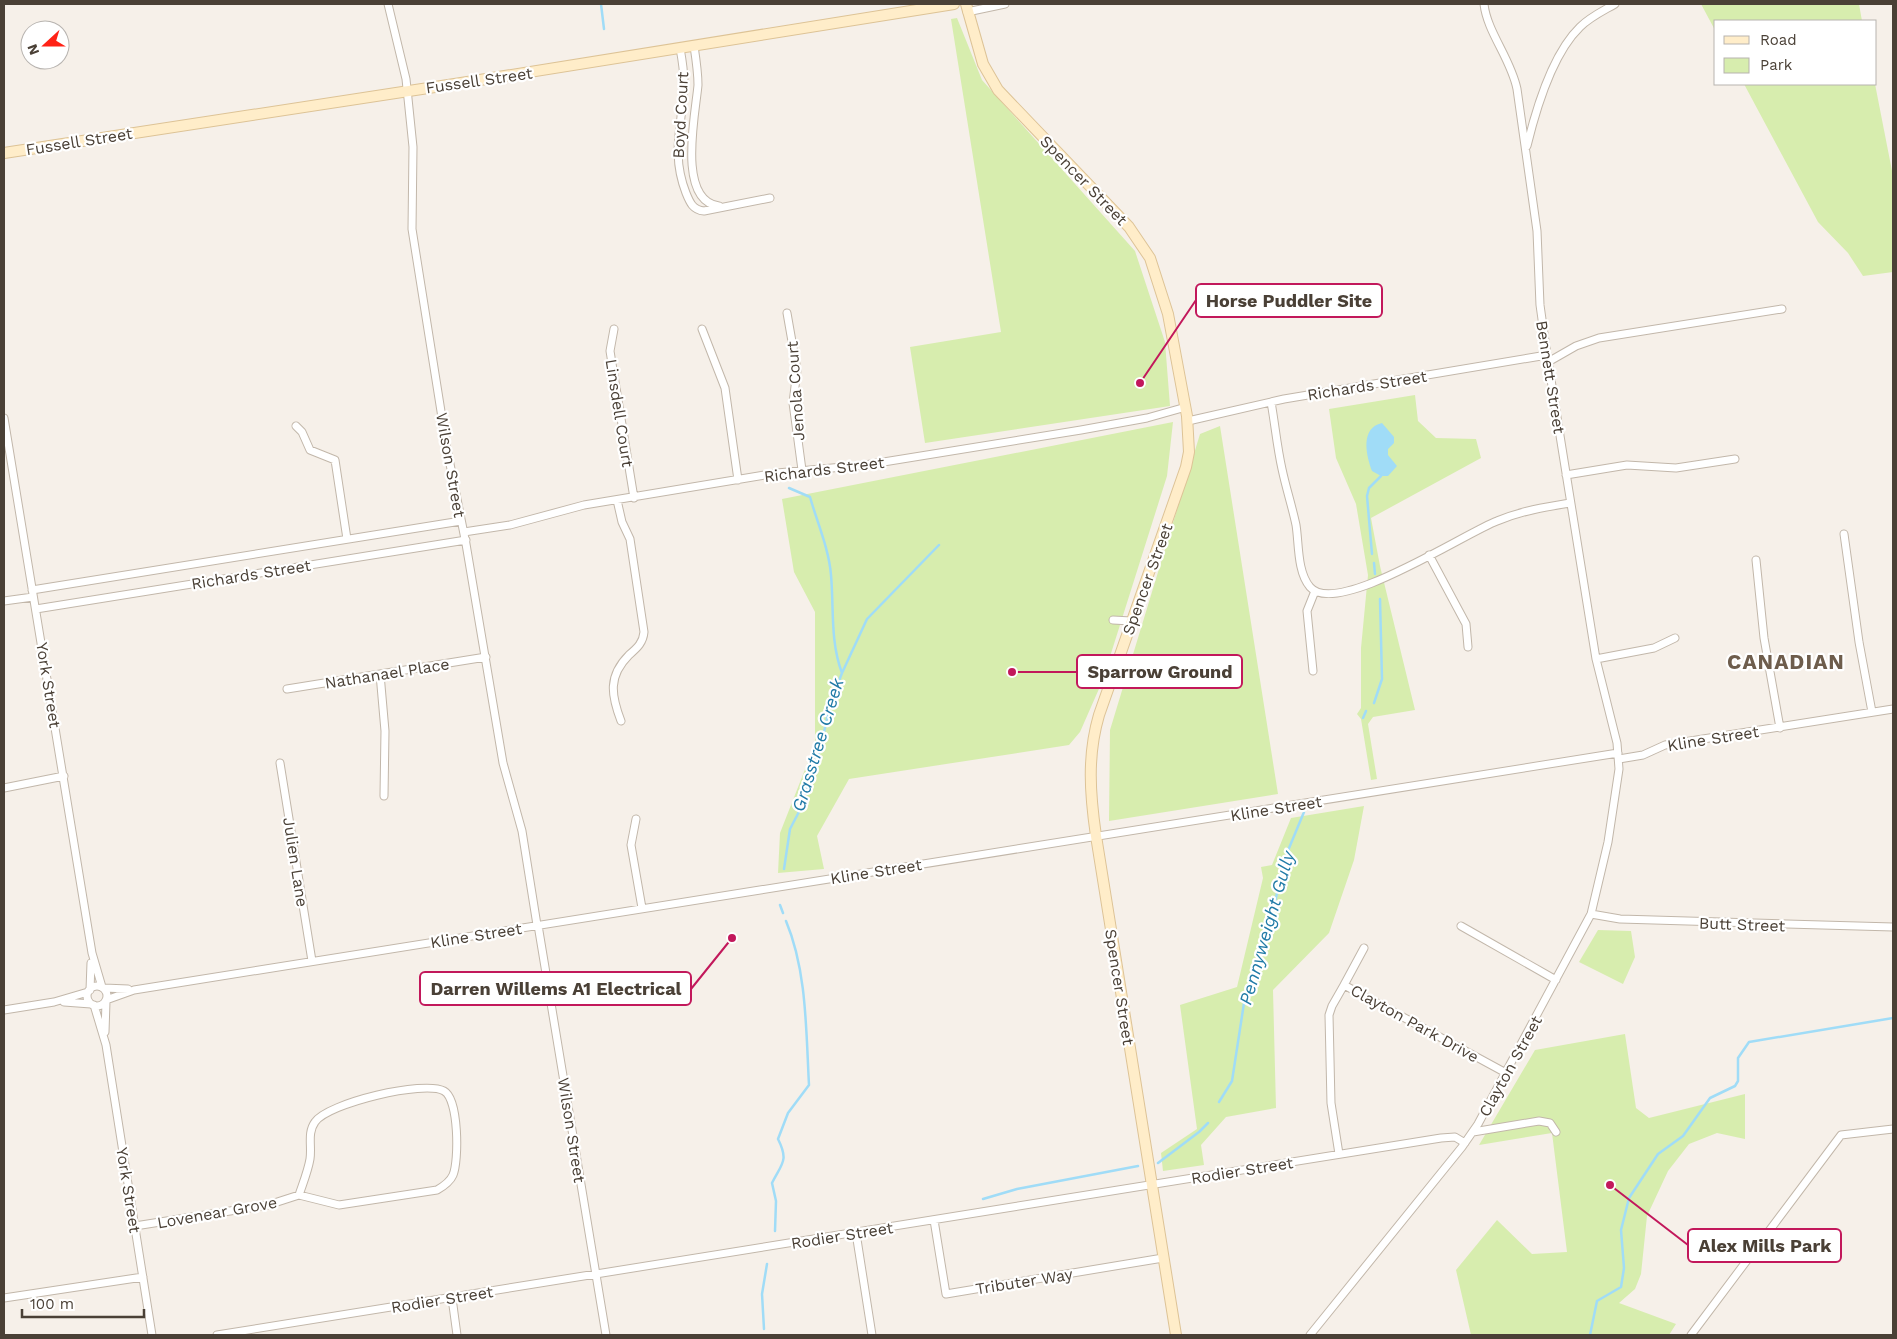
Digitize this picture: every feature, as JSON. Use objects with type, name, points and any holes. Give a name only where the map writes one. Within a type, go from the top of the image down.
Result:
[{"type":"street","name":"Wilson Street","points":[[388,4],[401,55],[406,90],[413,147],[412,229],[447,449],[466,540],[504,763],[522,831],[606,1335]]},
{"type":"street","name":"Fussell Street","points":[[4,152],[954,4]]},
{"type":"street","points":[[966,8],[1005,4]]},
{"type":"street","name":"Bennett Street","points":[[1484,4],[1488,21],[1503,49],[1516,82],[1537,231],[1540,304],[1548,358],[1596,659],[1618,756]]},
{"type":"street","points":[[1526,151],[1545,87],[1564,48],[1585,22],[1615,4]]},
{"type":"street","name":"Spencer Street","points":[[966,8],[983,64],[998,90],[1129,226],[1146,251],[1162,289],[1186,407],[1189,452],[1182,483],[1131,621],[1099,715],[1093,741],[1090,785],[1096,836],[1176,1335]]},
{"type":"street","name":"Boyd Court","points":[[694,46],[698,79],[690,148],[692,165],[697,184],[706,200],[715,205],[724,205]]},
{"type":"street","name":"Boyd Court","points":[[680,48],[684,81],[677,147],[680,177],[694,208],[704,211],[724,205],[770,198]]},
{"type":"street","name":"Richards Street","points":[[1188,421],[1271,402],[1548,358],[1599,338],[1782,309]]},
{"type":"street","name":"Jenola Court","points":[[787,313],[797,370],[794,403],[802,470]]},
{"type":"street","name":"Linsdell Court","points":[[614,329],[610,351],[634,498]]},
{"type":"street","points":[[702,329],[725,388],[738,480]]},
{"type":"street","points":[[1271,402],[1282,469],[1296,524],[1304,574],[1309,586],[1314,591],[1328,593],[1366,587],[1495,521],[1528,509],[1570,503]]},
{"type":"street","name":"Richards Street","points":[[464,532],[510,525],[568,508],[802,470],[865,465],[1031,439],[1147,418],[1186,407]]},
{"type":"street","name":"York Street","points":[[4,418],[92,953],[103,988]]},
{"type":"street","points":[[296,426],[302,432],[310,450],[332,457],[335,462],[347,539]]},
{"type":"street","points":[[1566,475],[1627,466],[1676,468],[1735,459]]},
{"type":"street","points":[[617,500],[622,522],[630,538],[644,632],[640,645],[620,665],[616,673],[614,701],[621,721]]},
{"type":"street","name":"Richards Street","points":[[4,602],[33,593],[461,521]]},
{"type":"street","points":[[1844,534],[1858,642],[1872,712]]},
{"type":"street","name":"Richards Street","points":[[36,609],[466,540]]},
{"type":"street","points":[[1429,555],[1466,625],[1468,647]]},
{"type":"street","points":[[1756,560],[1764,638],[1780,728]]},
{"type":"street","points":[[1313,671],[1307,611],[1314,591]]},
{"type":"street","points":[[1114,620],[1131,621]]},
{"type":"street","points":[[1596,659],[1652,649],[1676,638]]},
{"type":"street","name":"Nathanael Place","points":[[288,689],[486,657]]},
{"type":"street","points":[[380,674],[385,731],[384,796]]},
{"type":"street","name":"Kline Street","points":[[106,1001],[134,990],[1096,836],[1618,756],[1643,755],[1665,745],[1893,709]]},
{"type":"street","name":"Clayton Street","points":[[1310,1335],[1466,1143],[1592,914],[1608,842],[1618,782],[1618,756]]},
{"type":"street","name":"Julien Lane","points":[[280,763],[312,961]]},
{"type":"street","points":[[4,788],[64,778]]},
{"type":"street","points":[[636,820],[631,845],[642,908]]},
{"type":"street","name":"Butt Street","points":[[1592,914],[1620,920],[1893,928]]},
{"type":"street","points":[[1461,926],[1556,980]]},
{"type":"street","points":[[1344,985],[1364,948]]},
{"type":"street","name":"York Street","points":[[89,991],[92,953]]},
{"type":"street","name":"Clayton Park Drive","points":[[1339,1154],[1330,1103],[1329,1015],[1344,985],[1506,1073]]},
{"type":"street","points":[[4,1010],[54,1002],[89,991],[96,986],[103,988],[107,995],[106,1001],[100,1006],[54,1002]]},
{"type":"street","name":"Kline Street","points":[[103,988],[134,990]]},
{"type":"street","points":[[89,991],[88,999],[93,1005]]},
{"type":"street","name":"York Street","points":[[106,1001],[106,1045]]},
{"type":"street","name":"York Street","points":[[93,1005],[106,1045],[152,1335]]},
{"type":"street","name":"Lovenear Grove","points":[[135,1226],[268,1205],[298,1195],[327,1204],[344,1204],[431,1191],[444,1186],[452,1177],[456,1163],[455,1109],[450,1096],[436,1088],[411,1090],[352,1103],[322,1114],[312,1128],[310,1160],[298,1195]]},
{"type":"street","points":[[1473,1132],[1539,1121],[1550,1123],[1556,1132]]},
{"type":"street","points":[[1691,1335],[1841,1135],[1893,1129]]},
{"type":"street","name":"Rodier Street","points":[[217,1335],[1449,1137],[1458,1138],[1466,1143]]},
{"type":"street","name":"Tributer Way","points":[[934,1220],[946,1294],[1163,1258]]},
{"type":"street","points":[[856,1233],[872,1335]]},
{"type":"street","points":[[4,1298],[143,1277]]},
{"type":"street","points":[[452,1298],[458,1335]]},
{"type":"green space","points":[[1701,4],[1859,4],[1862,20],[1714,20],[1714,28]]},
{"type":"green space","points":[[957,18],[982,80],[1135,251],[1165,342],[1170,406],[925,443],[910,347],[1001,332],[951,19]]},
{"type":"green space","points":[[1745,85],[1875,85],[1893,176],[1893,272],[1863,276],[1848,253],[1818,222]]},
{"type":"green space","points":[[1415,395],[1418,421],[1436,438],[1476,439],[1481,458],[1371,518],[1380,566],[1415,710],[1373,717],[1368,724],[1377,779],[1371,780],[1361,719],[1357,714],[1361,708],[1361,648],[1368,575],[1356,504],[1336,458],[1329,409]]},
{"type":"green space","points":[[1173,422],[1167,476],[1102,682],[1080,732],[1069,745],[849,779],[817,836],[824,869],[778,873],[780,833],[815,744],[815,612],[794,572],[782,499]]},
{"type":"green space","points":[[1220,426],[1278,794],[1109,821],[1110,730],[1200,434]]},
{"type":"green space","points":[[1364,806],[1354,860],[1329,933],[1273,990],[1276,1108],[1226,1117],[1201,1145],[1204,1165],[1163,1171],[1161,1153],[1197,1129],[1180,1005],[1237,987],[1263,878],[1261,867],[1272,865],[1291,818]]},
{"type":"green space","points":[[1598,930],[1631,931],[1635,957],[1623,984],[1579,962]]},
{"type":"green space","points":[[1625,1034],[1636,1108],[1649,1118],[1745,1094],[1745,1139],[1717,1133],[1689,1144],[1668,1171],[1647,1216],[1641,1274],[1635,1289],[1619,1303],[1676,1324],[1669,1335],[1471,1335],[1456,1270],[1497,1220],[1532,1254],[1567,1252],[1552,1133],[1479,1145],[1535,1050]]},
{"type":"water","points":[[1382,423],[1394,437],[1394,443],[1388,449],[1388,455],[1397,466],[1388,476],[1381,476],[1372,471],[1366,443],[1370,430]]},
{"type":"waterway","points":[[601,4],[604,29]]},
{"type":"waterway","name":"Pennyweight Gully","points":[[1372,554],[1367,496],[1369,488],[1381,476]]},
{"type":"waterway","name":"Grasstree Creek","points":[[784,869],[790,829],[802,806],[810,773],[820,751],[830,704],[842,673],[834,637],[831,575],[825,545],[810,497],[789,488]]},
{"type":"waterway","points":[[842,673],[867,619],[939,545]]},
{"type":"waterway","name":"Pennyweight Gully","points":[[1374,563],[1375,574]]},
{"type":"waterway","name":"Pennyweight Gully","points":[[1374,703],[1382,679],[1380,599]]},
{"type":"waterway","name":"Pennyweight Gully","points":[[1363,718],[1366,711]]},
{"type":"waterway","name":"Pennyweight Gully","points":[[1219,1102],[1232,1081],[1246,990],[1263,950],[1287,853],[1304,812]]},
{"type":"waterway","name":"Grasstree Creek","points":[[780,905],[783,913]]},
{"type":"waterway","name":"Grasstree Creek","points":[[775,1231],[776,1201],[772,1183],[784,1157],[778,1139],[788,1113],[809,1085],[802,981],[793,940],[786,921]]},
{"type":"waterway","points":[[1590,1335],[1597,1301],[1621,1287],[1624,1268],[1621,1230],[1629,1198],[1658,1154],[1683,1136],[1710,1098],[1735,1086],[1738,1081],[1738,1058],[1749,1042],[1893,1018]]},
{"type":"waterway","name":"Pennyweight Gully","points":[[1158,1163],[1208,1123]]},
{"type":"waterway","name":"Pennyweight Gully","points":[[983,1199],[1017,1189],[1138,1166]]},
{"type":"waterway","name":"Grasstree Creek","points":[[764,1329],[762,1294],[767,1264]]},
{"type":"place","name":"Horse Puddler Site","points":[[1140,383]]},
{"type":"place","name":"Sparrow Ground","points":[[1012,672]]},
{"type":"place","name":"Darren Willems A1 Electrical","points":[[732,938]]},
{"type":"place","name":"Alex Mills Park","points":[[1610,1185]]},
{"type":"district","name":"CANADIAN","points":[[1786,662]]}]
